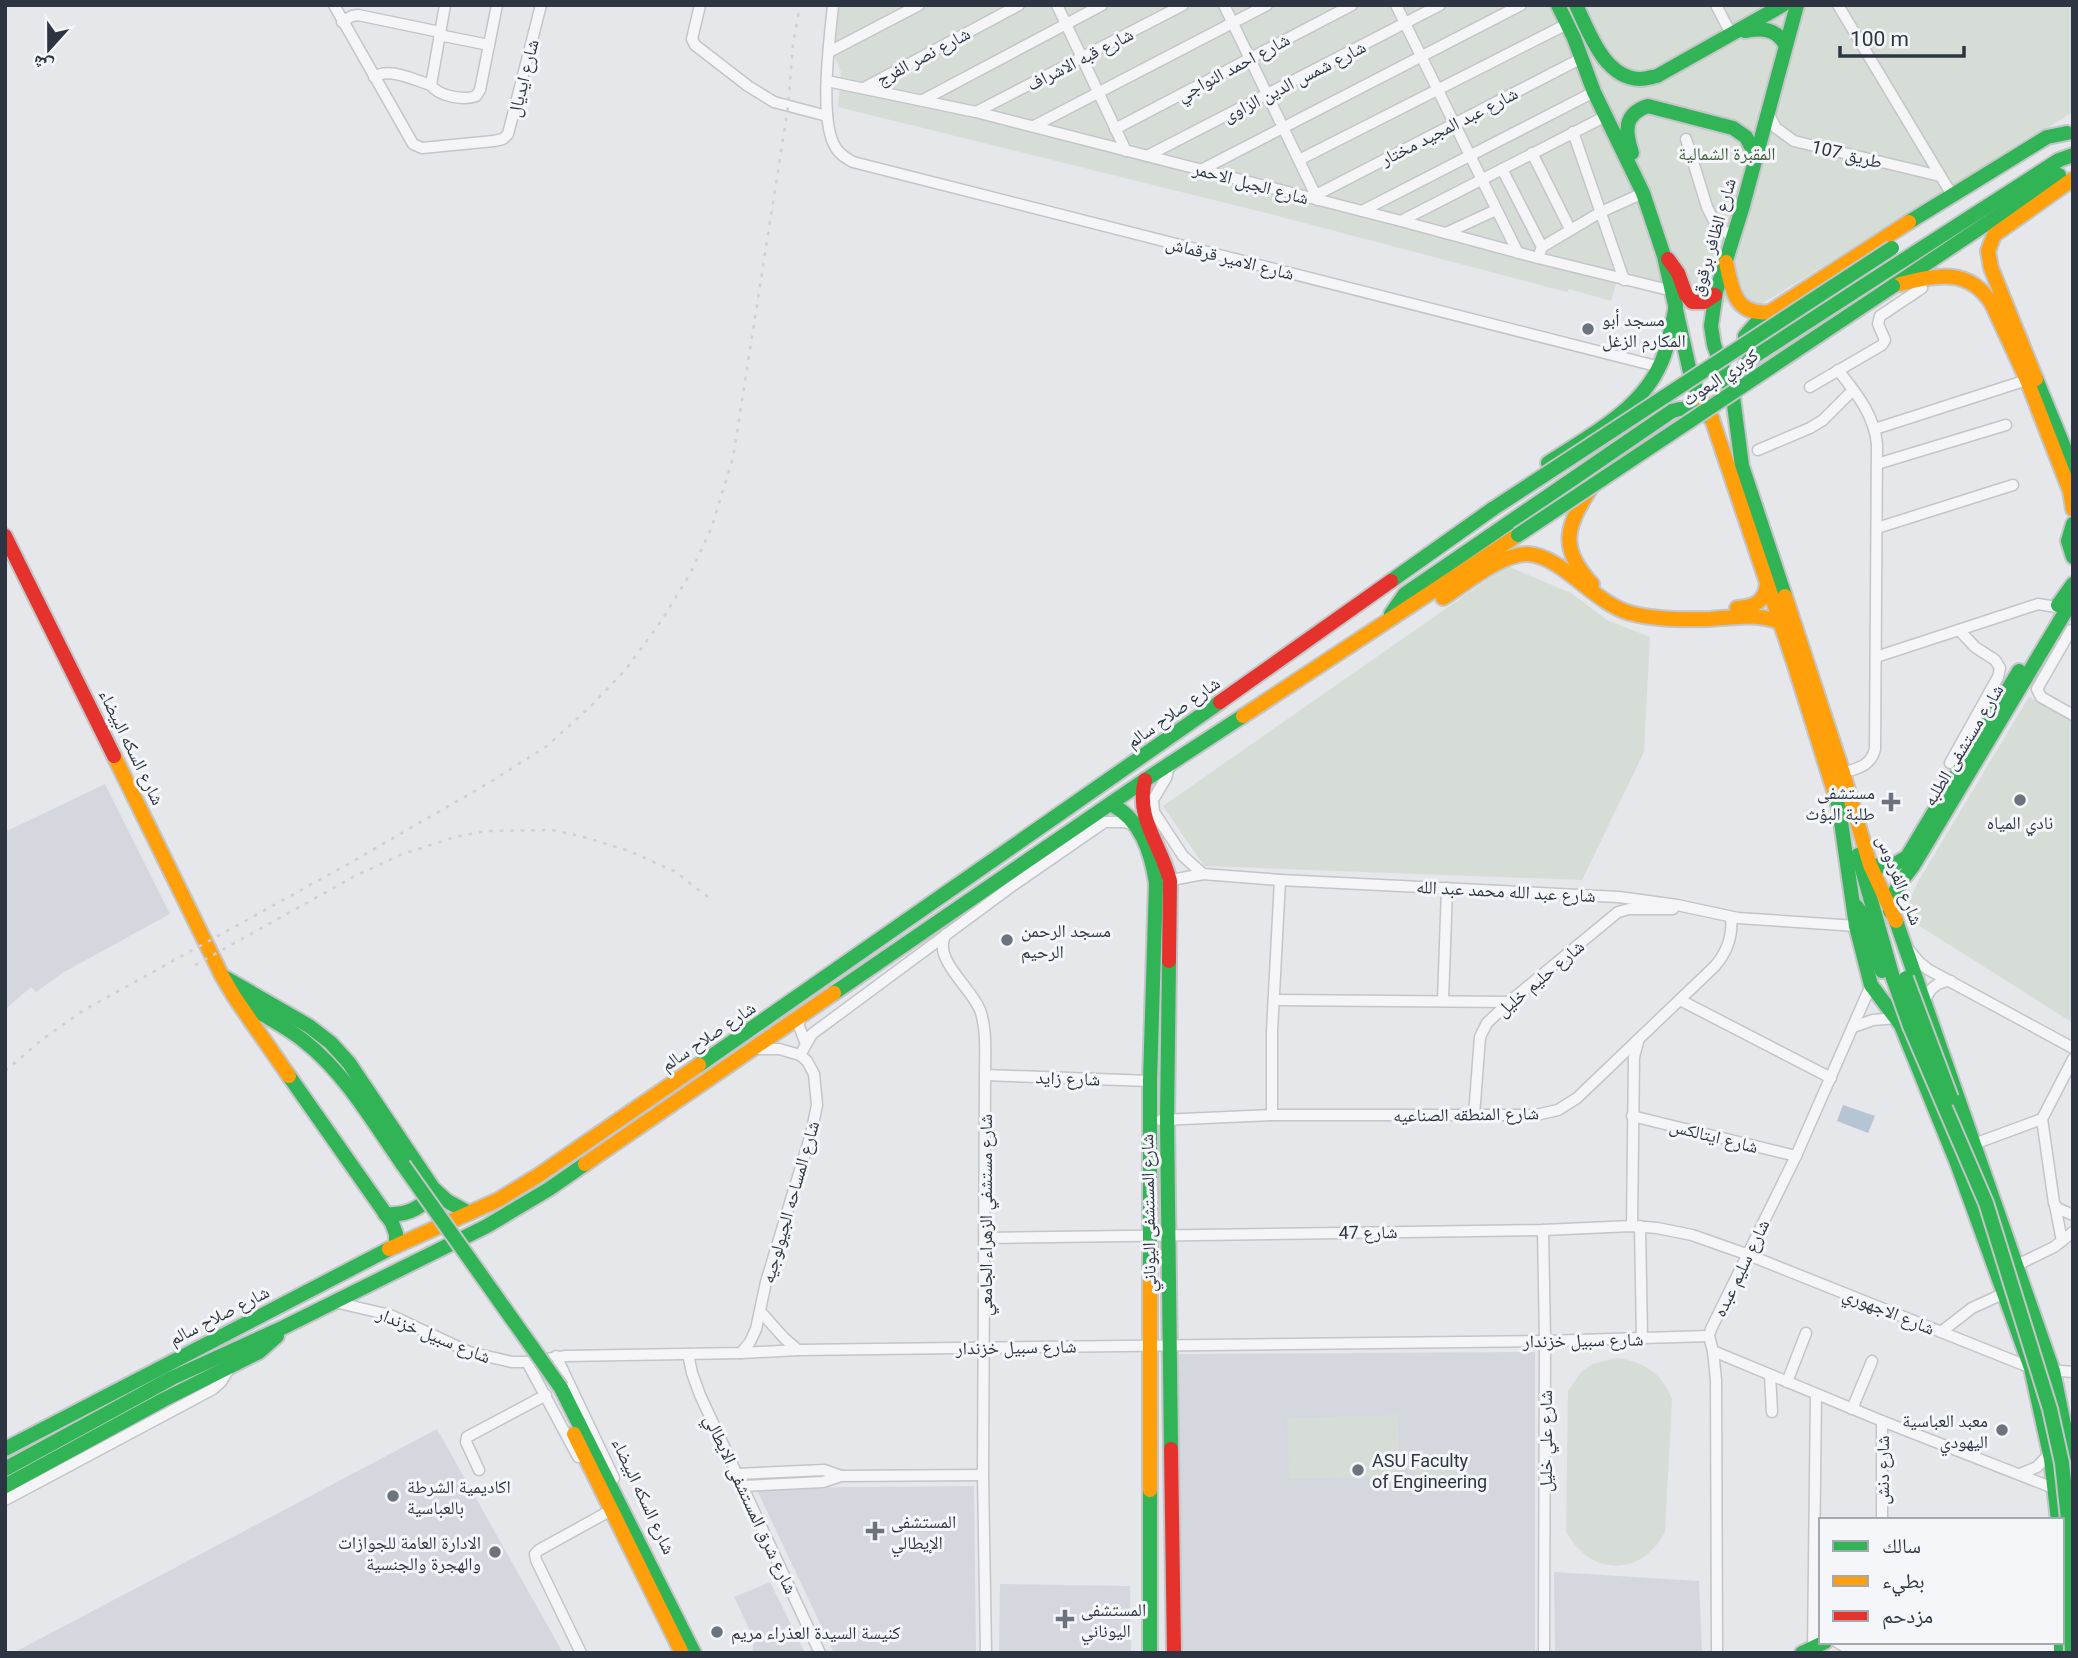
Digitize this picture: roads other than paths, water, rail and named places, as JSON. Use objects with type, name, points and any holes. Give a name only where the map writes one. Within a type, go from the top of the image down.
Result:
[{"type":"main road","points":[[1558,5],[1594,92],[1643,192],[1664,256],[1692,381],[1712,419],[1841,816],[1856,926],[1871,985],[1897,1018],[1957,1163],[2031,1368],[2050,1453],[2058,1518]]},
{"type":"main road","points":[[1576,5],[1598,50],[1612,68],[1631,78],[1645,79],[1663,73],[1783,5]]},
{"type":"main road","name":"شارع الظافر برقوق","points":[[1733,397],[1713,344],[1711,314],[1797,5]]},
{"type":"main road","points":[[1731,34],[1766,28],[1776,32],[1785,44]]},
{"type":"main road","points":[[1633,170],[1627,129],[1632,114],[1643,107],[1653,106],[1733,128],[1746,137],[1756,156]]},
{"type":"main road","points":[[1726,262],[1737,300],[1749,311],[1765,313],[1774,310],[1952,195],[2048,137],[2070,131]]},
{"type":"main road","name":"كوبري البعوث","points":[[1390,583],[1494,508],[2070,131]]},
{"type":"main road","points":[[1733,397],[1741,370],[1756,355],[2059,160],[2073,155]]},
{"type":"main road","name":"كوبري البعوث","points":[[1388,620],[2073,165]]},
{"type":"main road","points":[[2073,179],[1994,235],[1987,251],[1999,289],[2073,469]]},
{"type":"main road","points":[[1664,256],[1679,275],[1690,300],[1705,303],[1716,295]]},
{"type":"main road","points":[[1893,285],[1933,276],[1950,276],[1967,281],[1980,289],[1992,303],[2070,491],[2073,509]]},
{"type":"main road","points":[[1390,583],[1423,546],[1631,408],[1651,384],[1661,366],[1669,345],[1674,298]]},
{"type":"main road","points":[[1756,355],[1744,348],[1744,337],[1765,313]]},
{"type":"main road","points":[[1651,384],[1660,387],[1667,394],[1672,411]]},
{"type":"main road","name":"شارع الفردوس","points":[[1733,397],[1741,466],[1843,773],[1870,865],[1904,944],[1905,978],[1924,1004],[2053,1371],[2073,1469]]},
{"type":"main road","points":[[1388,620],[1405,594],[1672,411],[1694,408],[1712,419]]},
{"type":"main road","points":[[1592,486],[1570,525],[1571,552],[1581,573],[1602,592],[1627,603],[1664,609],[1705,610],[1756,605],[1765,596],[1767,584]]},
{"type":"main road","points":[[2073,524],[2068,541],[2073,557]]},
{"type":"main road","name":"شارع السكه البيضاء","points":[[5,536],[222,976],[385,1214],[394,1228],[396,1246]]},
{"type":"main road","points":[[1388,620],[1416,615],[1504,560],[1524,554],[1545,558],[1602,601],[1627,612],[1690,619],[1760,615],[1780,622]]},
{"type":"main road","name":"شارع صلاح سالم","points":[[5,1449],[396,1246],[498,1200],[540,1175],[1390,583]]},
{"type":"main road","name":"شارع مستشفى الطلبه","points":[[1870,865],[1888,867],[1899,864],[1907,857],[2056,607],[2073,584]]},
{"type":"main road","name":"شارع مستشفى الطلبه","points":[[1890,911],[1890,903],[1897,886],[1913,866],[2065,630],[2073,599]]},
{"type":"main road","name":"شارع صلاح سالم","points":[[5,1469],[172,1378],[335,1303],[516,1209],[560,1182],[1145,780],[1388,620]]},
{"type":"main road","name":"شارع المستشفى اليوناني","points":[[1145,780],[1140,796],[1142,812],[1166,865],[1150,1081],[1150,1653]]},
{"type":"main road","name":"شارع المستشفى اليوناني","points":[[1111,804],[1125,811],[1137,826],[1163,882],[1174,1653]]},
{"type":"main road","points":[[1841,816],[1855,843],[1984,1189],[2046,1381],[2062,1449],[2073,1536]]},
{"type":"main road","points":[[1852,903],[1862,914],[1886,984],[1896,989],[1904,988],[1911,984],[1905,978]]},
{"type":"main road","points":[[1890,911],[1890,930],[1905,978],[1910,1026],[1986,1202],[2050,1409],[2062,1463],[2068,1519],[2064,1649]]},
{"type":"main road","points":[[222,976],[309,1026],[331,1043],[349,1063],[435,1190],[454,1206],[469,1213]]},
{"type":"main road","points":[[235,998],[285,1028],[324,1059],[347,1086],[553,1392],[695,1653]]},
{"type":"main road","points":[[251,1021],[288,1040],[317,1064],[399,1167]]},
{"type":"main road","points":[[385,1214],[400,1215],[414,1211],[426,1202],[435,1190]]},
{"type":"main road","points":[[5,1486],[163,1400],[259,1352],[282,1328]]},
{"type":"main road","points":[[553,1392],[680,1653]]},
{"type":"street","points":[[334,5],[374,76],[390,73],[431,85],[437,92],[468,99],[476,96],[480,90],[497,5]]},
{"type":"street","points":[[431,85],[445,5]]},
{"type":"street","name":"شارع ايديال","points":[[374,76],[417,147],[503,139],[510,130],[541,5]]},
{"type":"street","points":[[700,5],[692,38],[695,45],[774,103],[827,116]]},
{"type":"street","name":"شارع الامير قرقماش","points":[[833,5],[827,116],[834,146],[843,156],[865,166],[1661,366]]},
{"type":"street","points":[[829,52],[919,5]]},
{"type":"street","name":"شارع نصر الفرج","points":[[864,88],[1020,5]]},
{"type":"street","points":[[1057,5],[1126,151]]},
{"type":"street","points":[[923,100],[1102,5]]},
{"type":"street","name":"شارع قبه الاشراف","points":[[976,112],[1183,5]]},
{"type":"street","points":[[1224,5],[1317,198]]},
{"type":"street","points":[[1034,127],[1267,5]]},
{"type":"street","name":"شارع احمد النواجي","points":[[1115,129],[1352,5]]},
{"type":"street","points":[[1396,5],[1518,253]]},
{"type":"street","name":"شارع شمس الدين الزاوى","points":[[1147,156],[1440,5]]},
{"type":"street","points":[[1200,170],[1521,5]]},
{"type":"street","points":[[1716,5],[1731,34]]},
{"type":"street","points":[[1838,5],[1952,195]]},
{"type":"street","points":[[342,22],[358,15],[489,45]]},
{"type":"street","points":[[1299,160],[1567,24]]},
{"type":"street","name":"شارع عبد المجيد مختار","points":[[1317,198],[1582,58]]},
{"type":"street","name":"شارع الجبل الاحمر","points":[[827,81],[976,112],[1317,198],[1623,280],[1674,298]]},
{"type":"street","points":[[1362,211],[1594,92]]},
{"type":"street","name":"طريق 107","points":[[1767,111],[1776,128],[1794,141],[1940,176]]},
{"type":"street","points":[[1401,221],[1606,116]]},
{"type":"street","points":[[1573,132],[1623,280]]},
{"type":"street","points":[[1686,139],[1707,207],[1716,225],[1734,238]]},
{"type":"street","points":[[1532,153],[1570,229]]},
{"type":"street","points":[[1502,169],[1542,247]]},
{"type":"street","points":[[1538,258],[1542,247],[1570,229],[1643,192]]},
{"type":"street","points":[[1446,233],[1496,209]]},
{"type":"street","points":[[1810,387],[1882,345],[1885,340],[1878,324],[1880,316],[1922,288]]},
{"type":"street","points":[[1838,370],[1868,412],[1875,429],[1877,444],[1874,755],[1866,765],[1843,773]]},
{"type":"street","points":[[1875,429],[2026,380]]},
{"type":"street","points":[[1758,450],[1817,424],[1835,410],[1853,390]]},
{"type":"street","points":[[1877,464],[2006,425]]},
{"type":"street","points":[[1877,528],[2013,485]]},
{"type":"street","points":[[1876,657],[2038,604],[2056,607]]},
{"type":"street","points":[[1950,762],[1998,677],[2000,668],[1996,660],[1975,647],[1958,630]]},
{"type":"street","points":[[2065,630],[2037,690],[2041,697],[2073,715]]},
{"type":"street","points":[[1170,764],[1166,778],[1153,800],[1154,812],[1182,856],[1203,874]]},
{"type":"street","points":[[754,1049],[779,1049],[800,1055],[812,1034],[946,934],[1105,822],[1124,822],[1137,826]]},
{"type":"street","name":"شارع عبد الله محمد عبد الله","points":[[1163,882],[1203,874],[1619,897],[1677,905],[1731,917],[1856,926]]},
{"type":"street","points":[[1272,1115],[1280,880]]},
{"type":"street","points":[[1443,1001],[1447,888]]},
{"type":"street","name":"شارع حليم خليل","points":[[1474,1115],[1480,1037],[1487,1023],[1618,912],[1629,909],[1669,910],[1677,905]]},
{"type":"street","name":"شارع المنطقه الصناعيه","points":[[1150,1120],[1272,1115],[1536,1115],[1558,1110],[1585,1091],[1714,966],[1724,954],[1730,940],[1731,917]]},
{"type":"street","points":[[918,957],[934,954],[944,957],[942,946],[946,934]]},
{"type":"street","points":[[1904,944],[1923,966],[2073,1048]]},
{"type":"street","name":"شارع مستشفي الزهراء الجامعي","points":[[944,957],[979,1009],[983,1028],[986,1238],[983,1475],[986,1653]]},
{"type":"street","points":[[1924,1004],[1933,987],[1945,981],[1952,981]]},
{"type":"street","name":"شارع سليم عبده","points":[[1717,1653],[1716,1380],[1709,1336],[1746,1254],[1796,1156],[1871,985]]},
{"type":"street","points":[[1275,1000],[1509,1002]]},
{"type":"street","points":[[1680,1000],[1831,1078]]},
{"type":"street","points":[[800,1015],[799,1026],[806,1044]]},
{"type":"street","points":[[1853,1027],[1873,1020],[1897,1018]]},
{"type":"street","points":[[1638,1040],[1634,1057],[1632,1116],[1642,1339]]},
{"type":"street","name":"شارع المساحه الجيولوجيه","points":[[741,1353],[754,1336],[773,1258],[811,1134],[817,1105],[814,1074],[800,1055]]},
{"type":"street","points":[[2062,1241],[2042,1119],[2073,1059]]},
{"type":"street","name":"شارع زايد","points":[[985,1075],[1150,1081]]},
{"type":"street","name":"شارع ايتالكس","points":[[1632,1116],[1796,1156]]},
{"type":"street","points":[[1974,1144],[2042,1119]]},
{"type":"street","points":[[2055,1206],[2073,1215]]},
{"type":"street","name":"شارع 47","points":[[986,1238],[1543,1230],[1636,1226],[1692,1235],[1746,1254]]},
{"type":"street","name":"شارع علي خليل","points":[[1543,1230],[1544,1653]]},
{"type":"street","points":[[2017,1265],[2073,1233]]},
{"type":"street","name":"شارع الاجهوري","points":[[1746,1254],[2031,1368],[2073,1372]]},
{"type":"street","points":[[1941,1332],[1972,1308],[2004,1293]]},
{"type":"street","name":"شارع سبيل خزندار","points":[[335,1303],[390,1315],[469,1352],[498,1360],[527,1362],[556,1356],[798,1350],[1545,1341],[1709,1336]]},
{"type":"street","points":[[760,1311],[798,1350]]},
{"type":"street","points":[[1787,1382],[1806,1333]]},
{"type":"street","points":[[1713,1352],[2056,1489]]},
{"type":"street","name":"شارع شرق المستشفى الايطالي","points":[[688,1354],[695,1382],[820,1653]]},
{"type":"street","name":"شارع السكه البيضاء","points":[[556,1356],[695,1653]]},
{"type":"street","points":[[1852,1409],[1871,1361]]},
{"type":"street","points":[[527,1362],[553,1392],[606,1513],[680,1653]]},
{"type":"street","points":[[5,1500],[213,1390],[222,1382],[230,1367]]},
{"type":"street","points":[[1770,1375],[1772,1412]]},
{"type":"street","points":[[479,1470],[466,1442],[467,1437],[553,1392]]},
{"type":"street","points":[[1813,1649],[1816,1394]]},
{"type":"street","name":"شارع دنش","points":[[1882,1421],[1882,1518]]},
{"type":"street","points":[[2020,1474],[2037,1467],[2050,1453]]},
{"type":"street","points":[[736,1474],[824,1470],[841,1476]]},
{"type":"street","points":[[743,1486],[823,1482],[841,1476],[983,1475]]},
{"type":"street","points":[[582,1653],[535,1554],[606,1513]]},
{"type":"street","points":[[1840,1644],[1844,1647],[1881,1650],[2018,1645],[2064,1649]]},
{"type":"water","points":[[1843,1105],[1875,1116],[1868,1133],[1837,1121]]},
{"type":"railway","points":[[5,1071],[44,1038],[84,1010],[350,863],[547,746],[626,669],[662,620],[691,572],[711,529],[733,458],[788,107],[793,45],[800,5]]},
{"type":"railway","points":[[195,965],[355,876],[400,855],[455,837],[486,831],[552,830],[584,837],[629,851],[674,871],[708,897]]},
{"type":"place","name":"مسجد أبو المكارم الزغل","points":[[1588,329]]},
{"type":"place","name":"نادي المياه","points":[[2020,800]]},
{"type":"place","name":"مستشفى طلبة البؤث","points":[[1891,802]]},
{"type":"place","name":"مسجد الرحمن الرحيم","points":[[1007,940]]},
{"type":"place","name":"معبد العباسية اليهودي","points":[[2002,1430]]},
{"type":"place","name":"ASU Faculty of Engineering","points":[[1358,1470]]},
{"type":"place","name":"اكاديمية الشرطة بالعباسية","points":[[393,1496]]},
{"type":"place","name":"المستشفى الإيطالي","points":[[875,1531]]},
{"type":"place","name":"الادارة العامة للجوازات والهجرة والجنسية","points":[[495,1552]]},
{"type":"place","name":"المستشفى اليوناني","points":[[1065,1619]]},
{"type":"place","name":"كنيسة السيدة العذراء مريم","points":[[717,1632]]},
{"type":"park label","name":"المقبرة الشمالية","points":[[1727,153]]}]
